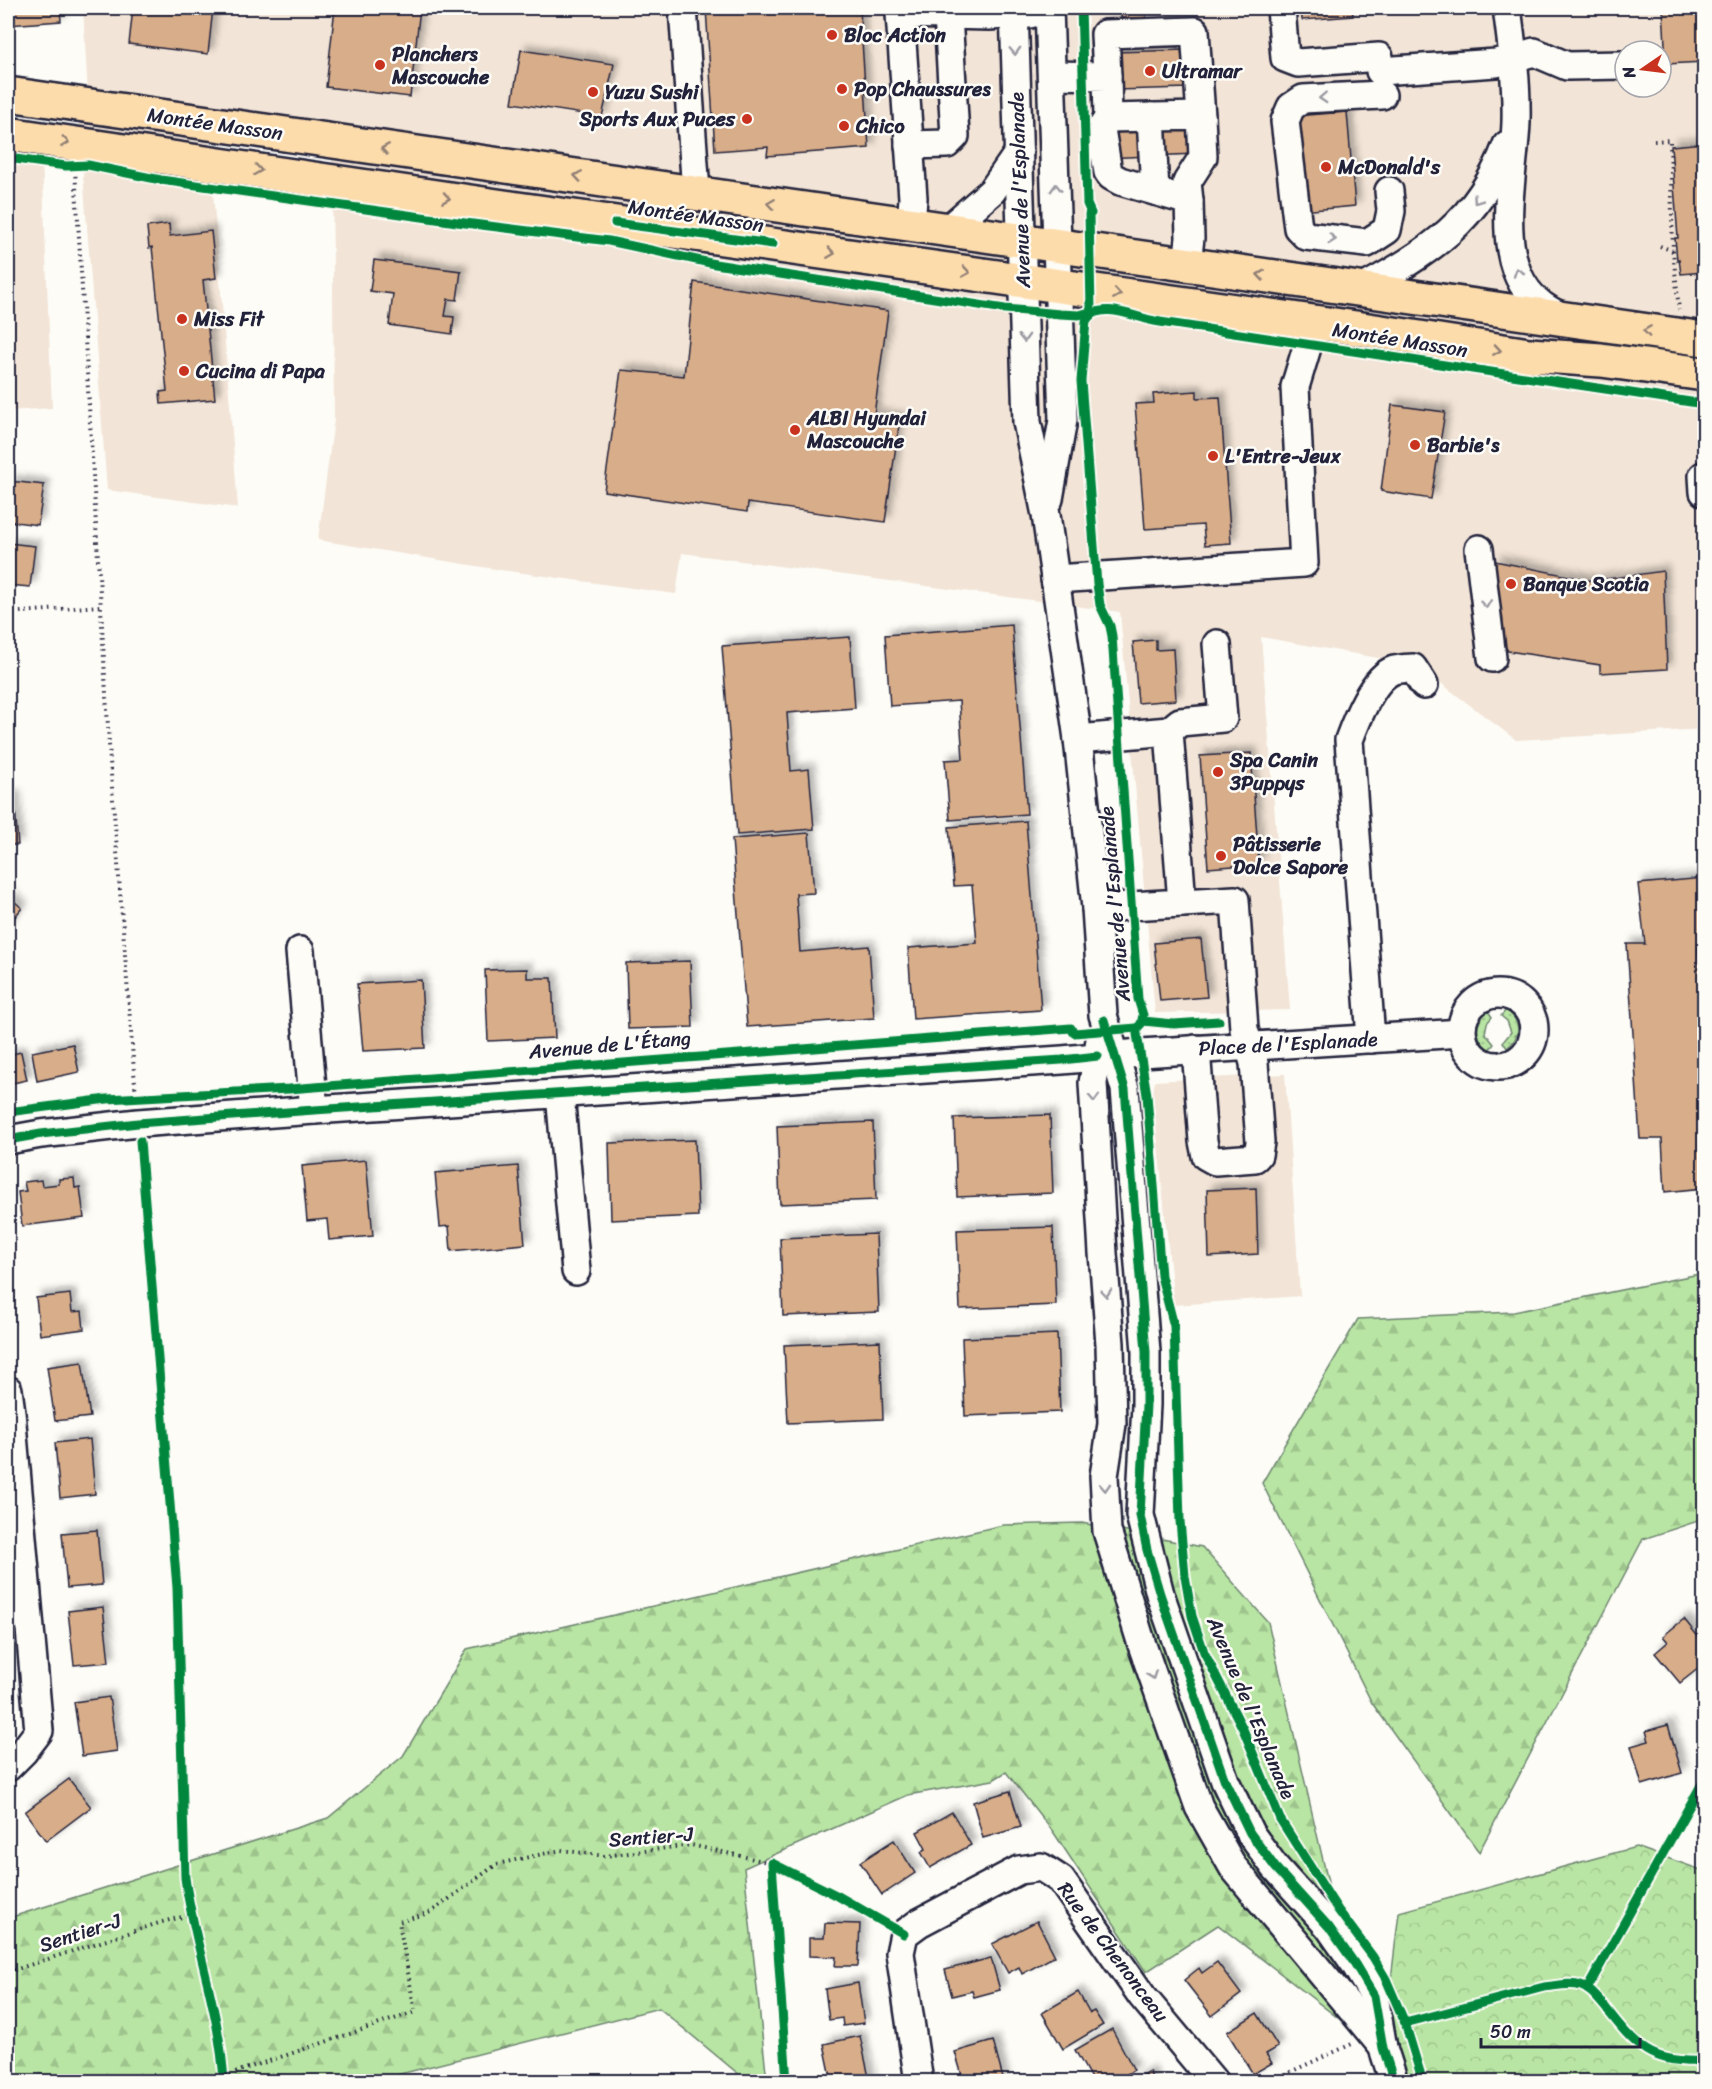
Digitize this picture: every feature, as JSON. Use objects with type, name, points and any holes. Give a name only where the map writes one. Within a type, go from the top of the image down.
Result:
[{"type":"main road","name":"Montée Masson","points":[[8,94],[1576,321],[1692,330]]},
{"type":"main road","name":"Montée Masson","points":[[8,134],[1529,355],[1601,360],[1704,374]]},
{"type":"street","points":[[683,8],[694,194]]},
{"type":"street","points":[[1281,8],[1285,58],[1298,63],[1380,74]]},
{"type":"street","points":[[1508,8],[1514,57],[1516,109],[1508,224],[1513,255],[1523,285],[1532,299],[1548,310],[1576,321]]},
{"type":"street","points":[[911,225],[913,198],[898,11],[948,15],[1049,11]]},
{"type":"street","name":"Avenue de l'Esplanade","points":[[1014,11],[1027,422],[1046,514],[1078,739],[1096,908],[1106,1055],[1125,1089],[1146,1352],[1146,1405],[1140,1515],[1147,1550],[1160,1594],[1225,1781],[1250,1833],[1275,1867],[1329,1927],[1374,1996],[1383,2048],[1394,2082]]},
{"type":"street","name":"Avenue de l'Esplanade","points":[[1046,514],[1063,420],[1049,11]]},
{"type":"street","points":[[909,145],[948,144],[955,136],[948,15]]},
{"type":"street","points":[[1187,264],[1190,238],[1189,201],[1187,182],[1203,157],[1195,31],[1105,34],[1108,118],[1101,129],[1108,172],[1120,181],[1189,201]]},
{"type":"street","points":[[1389,191],[1391,211],[1387,230],[1367,243],[1306,236],[1298,228],[1285,121],[1291,107],[1302,99],[1380,74],[1496,63],[1533,52],[1567,66],[1613,65]]},
{"type":"street","points":[[1052,75],[1107,76]]},
{"type":"street","points":[[1360,290],[1419,256],[1443,239],[1470,210],[1497,169],[1509,142],[1516,109]]},
{"type":"street","points":[[1108,118],[1201,116]]},
{"type":"street","points":[[1151,117],[1155,191]]},
{"type":"street","points":[[946,231],[992,192],[1019,152]]},
{"type":"street","points":[[1055,579],[1304,563],[1295,387],[1308,344],[1311,322]]},
{"type":"street","points":[[1479,549],[1492,658]]},
{"type":"street","points":[[1078,739],[1169,731],[1179,722],[1223,718],[1217,644]]},
{"type":"street","points":[[1371,1039],[1349,740],[1356,719],[1381,678],[1393,670],[1413,668],[1424,686]]},
{"type":"street","points":[[1169,731],[1182,903]]},
{"type":"street","points":[[1096,908],[1235,900],[1244,1029],[1254,1066],[1260,1149],[1255,1158],[1222,1161],[1210,1159],[1204,1149],[1196,1049]]},
{"type":"street","points":[[300,951],[314,1110]]},
{"type":"street","name":"Place de l'Esplanade","points":[[1106,1055],[1462,1033]]},
{"type":"street","points":[[8,1140],[138,1123],[1106,1055]]},
{"type":"street","name":"Avenue de l'Esplanade","points":[[1106,1055],[1093,1083],[1111,1367],[1112,1424],[1104,1476],[1107,1531],[1142,1645],[1199,1807],[1233,1867],[1383,2048]]},
{"type":"street","points":[[560,1094],[576,1271]]},
{"type":"street","points":[[8,1767],[39,1731],[9,1405]]},
{"type":"street","name":"Rue de Chenonceau","points":[[919,2082],[900,1953],[904,1934],[919,1923],[1019,1870],[1041,1867],[1061,1880],[1142,1996],[1214,2082]]},
{"type":"path","points":[[1654,141],[1670,140],[1673,251],[1692,330]]},
{"type":"path","points":[[74,166],[100,606],[133,1098],[148,1097]]},
{"type":"path","points":[[1660,246],[1673,251]]},
{"type":"path","points":[[8,613],[100,606]]},
{"type":"path","points":[[772,1875],[772,1863],[781,1868]]},
{"type":"path","points":[[190,1910],[194,1928]]},
{"type":"path","points":[[1268,2082],[1352,2044]]},
{"type":"shaded area","points":[[83,8],[1704,8],[1704,729],[1516,740],[1417,665],[1261,637],[1290,1010],[1155,1013],[1120,612],[682,553],[676,594],[501,570],[318,540],[334,420],[332,146],[88,95]]},
{"type":"shaded area","points":[[78,108],[208,128],[238,508],[107,490]]},
{"type":"shaded area","points":[[8,152],[42,157],[52,408],[8,411]]},
{"type":"shaded area","points":[[1285,1074],[1300,1296],[1174,1305],[1153,1094],[1155,1081]]},
{"type":"green space","points":[[1506,1010],[1515,1019],[1518,1029],[1515,1039],[1507,1048],[1503,1042],[1511,1032],[1507,1021],[1501,1016]]},
{"type":"green space","points":[[1488,1011],[1492,1017],[1487,1023],[1485,1033],[1494,1044],[1489,1050],[1481,1041],[1478,1030],[1480,1020]]},
{"type":"green space","points":[[1704,1273],[1704,1519],[1643,1539],[1479,1852],[1372,1703],[1262,1483],[1358,1319],[1514,1312]]},
{"type":"green space","points":[[1082,1523],[1202,1547],[1268,1622],[1364,2038],[1218,1925],[1146,1972],[1054,1833],[1006,1772],[993,1780],[908,1795],[744,1868],[767,2081],[747,2081],[659,2008],[373,2081],[8,2082],[8,1923],[15,1916],[328,1818],[403,1756],[467,1649],[1003,1525]]},
{"type":"green space","points":[[1636,1847],[1704,1871],[1704,2081],[1398,2081],[1383,2048],[1399,1912]]},
{"type":"building","points":[[8,8],[60,8],[61,21],[8,25]]},
{"type":"building","points":[[133,8],[213,8],[208,54],[129,44]]},
{"type":"building","points":[[335,8],[420,8],[410,97],[326,87]]},
{"type":"building","points":[[706,8],[845,8],[860,10],[869,148],[767,156],[768,147],[715,151]]},
{"type":"building","points":[[1121,8],[1146,8],[1146,18],[1121,18]]},
{"type":"building","points":[[1301,8],[1352,8],[1353,16],[1302,20]]},
{"type":"building","points":[[1663,8],[1704,8],[1704,62],[1673,64],[1673,39],[1665,39]]},
{"type":"building","points":[[521,50],[614,64],[602,117],[512,103]]},
{"type":"building","points":[[1186,50],[1188,88],[1116,90],[1114,52]]},
{"type":"building","points":[[1347,112],[1355,206],[1302,211],[1294,116]]},
{"type":"building","points":[[1194,129],[1195,154],[1105,158],[1104,133]]},
{"type":"building","points":[[1704,143],[1704,272],[1681,274],[1675,238],[1678,238],[1671,146]]},
{"type":"building","points":[[169,224],[170,236],[211,231],[216,278],[203,280],[215,399],[161,404],[160,392],[167,391],[152,247],[149,248],[147,227]]},
{"type":"building","points":[[374,260],[461,271],[457,300],[448,299],[445,316],[454,317],[452,334],[389,325],[393,294],[370,291]]},
{"type":"building","points":[[694,282],[888,311],[874,415],[900,418],[885,522],[748,503],[747,512],[604,491],[621,370],[684,376]]},
{"type":"building","points":[[1197,391],[1197,398],[1220,397],[1231,543],[1205,545],[1203,525],[1145,529],[1135,404],[1154,403],[1153,394]]},
{"type":"building","points":[[1392,405],[1445,412],[1431,499],[1381,491]]},
{"type":"building","points":[[10,481],[44,485],[38,525],[8,521]]},
{"type":"building","points":[[8,543],[35,546],[30,587],[8,585]]},
{"type":"building","points":[[1495,561],[1593,581],[1663,571],[1667,669],[1600,673],[1600,665],[1508,651],[1475,612],[1500,609]]},
{"type":"building","points":[[1012,625],[1027,814],[950,820],[945,760],[963,759],[959,701],[890,706],[885,635]]},
{"type":"building","points":[[850,637],[855,708],[787,713],[791,771],[809,769],[814,829],[737,835],[722,646]]},
{"type":"building","points":[[1156,640],[1156,650],[1173,649],[1176,700],[1138,703],[1133,642]]},
{"type":"building","points":[[1251,753],[1259,864],[1208,868],[1200,756]]},
{"type":"building","points":[[14,795],[18,845],[8,845],[8,796]]},
{"type":"building","points":[[1026,821],[1041,1010],[913,1019],[908,948],[977,943],[972,885],[954,886],[949,827]]},
{"type":"building","points":[[809,833],[814,893],[796,894],[800,952],[869,946],[874,1018],[747,1027],[732,839]]},
{"type":"building","points":[[1704,878],[1704,946],[1698,947],[1704,1052],[1704,1188],[1665,1192],[1662,1139],[1640,1139],[1627,944],[1645,944],[1638,884]]},
{"type":"building","points":[[8,896],[22,908],[8,925]]},
{"type":"building","points":[[1201,939],[1207,997],[1160,1001],[1154,943]]},
{"type":"building","points":[[690,961],[693,1027],[628,1029],[626,963]]},
{"type":"building","points":[[527,969],[527,978],[552,978],[555,1038],[488,1041],[485,970]]},
{"type":"building","points":[[421,980],[425,1048],[363,1051],[357,984]]},
{"type":"building","points":[[73,1044],[79,1072],[37,1081],[32,1052]]},
{"type":"building","points":[[21,1052],[27,1080],[8,1084],[8,1055]]},
{"type":"building","points":[[1050,1115],[1053,1193],[957,1197],[954,1118]]},
{"type":"building","points":[[873,1122],[876,1200],[780,1204],[777,1126]]},
{"type":"building","points":[[695,1140],[698,1216],[611,1220],[609,1143]]},
{"type":"building","points":[[366,1160],[373,1236],[329,1240],[327,1219],[307,1221],[302,1166]]},
{"type":"building","points":[[518,1166],[525,1244],[451,1251],[449,1226],[440,1227],[435,1173]]},
{"type":"building","points":[[74,1178],[75,1188],[80,1187],[84,1218],[22,1226],[18,1192],[26,1191],[24,1182],[41,1180],[42,1186],[59,1184],[59,1179]]},
{"type":"building","points":[[1256,1188],[1258,1254],[1209,1257],[1207,1190]]},
{"type":"building","points":[[1053,1227],[1056,1305],[960,1309],[957,1230]]},
{"type":"building","points":[[876,1234],[879,1312],[783,1316],[780,1238]]},
{"type":"building","points":[[70,1294],[72,1312],[82,1311],[84,1329],[40,1335],[36,1298]]},
{"type":"building","points":[[1057,1334],[1060,1412],[965,1416],[962,1338]]},
{"type":"building","points":[[880,1341],[883,1419],[788,1423],[784,1345]]},
{"type":"building","points":[[82,1362],[90,1417],[55,1421],[47,1367]]},
{"type":"building","points":[[90,1439],[95,1494],[60,1498],[55,1443]]},
{"type":"building","points":[[97,1530],[102,1585],[67,1588],[62,1533]]},
{"type":"building","points":[[103,1607],[109,1662],[74,1665],[68,1611]]},
{"type":"building","points":[[1684,1619],[1704,1644],[1704,1664],[1680,1683],[1655,1653],[1668,1642],[1663,1636]]},
{"type":"building","points":[[109,1697],[117,1751],[82,1756],[74,1702]]},
{"type":"building","points":[[1668,1725],[1682,1773],[1642,1785],[1631,1746],[1649,1741],[1646,1731]]},
{"type":"building","points":[[69,1779],[91,1807],[46,1841],[25,1812]]},
{"type":"building","points":[[1010,1791],[1021,1827],[983,1838],[973,1802]]},
{"type":"building","points":[[952,1812],[971,1845],[930,1868],[921,1852],[926,1849],[917,1832]]},
{"type":"building","points":[[894,1840],[915,1873],[882,1895],[860,1862]]},
{"type":"building","points":[[1037,1921],[1055,1956],[1022,1974],[1019,1967],[1008,1973],[992,1944]]},
{"type":"building","points":[[825,1923],[860,1924],[858,1966],[835,1966],[836,1957],[809,1956],[809,1938],[824,1938]]},
{"type":"building","points":[[991,1958],[1000,1990],[974,1997],[972,1991],[952,1996],[945,1970]]},
{"type":"building","points":[[1217,1962],[1241,1994],[1212,2016],[1184,1980],[1199,1968],[1202,1973]]},
{"type":"building","points":[[858,1983],[864,2023],[843,2026],[842,2018],[829,2020],[825,1989]]},
{"type":"building","points":[[1078,1992],[1090,2013],[1094,2011],[1103,2025],[1063,2049],[1042,2013]]},
{"type":"building","points":[[1257,2013],[1278,2047],[1266,2054],[1272,2063],[1253,2074],[1227,2032]]},
{"type":"building","points":[[1112,2029],[1134,2070],[1114,2082],[1093,2082],[1075,2050]]},
{"type":"building","points":[[860,2036],[870,2082],[848,2082],[847,2080],[832,2082],[824,2044]]},
{"type":"building","points":[[993,2041],[1004,2082],[964,2082],[955,2052]]},
{"type":"building","points":[[1149,2071],[1154,2082],[1130,2082]]},
{"type":"cycle path","points":[[1081,8],[1087,204],[1091,213],[1089,214],[1090,312]]},
{"type":"cycle path","points":[[8,158],[66,166],[88,165],[161,180],[609,241],[715,264],[1005,309],[1079,315],[1090,312]]},
{"type":"cycle path","points":[[615,223],[773,244]]},
{"type":"cycle path","points":[[1423,2082],[1405,2023],[1386,1979],[1373,1957],[1338,1910],[1280,1819],[1243,1729],[1204,1652],[1192,1616],[1185,1576],[1180,1521],[1174,1326],[1161,1276],[1147,1095],[1137,1034],[1137,1028],[1141,1024],[1143,1015],[1138,999],[1112,636],[1100,605],[1097,584],[1081,381],[1086,321],[1099,311],[1116,311],[1162,322],[1704,404]]},
{"type":"cycle path","points":[[1104,1020],[1125,1089],[1146,1352],[1146,1405],[1140,1515],[1147,1550],[1225,1781],[1250,1833],[1275,1867],[1329,1927],[1374,1996],[1383,2048],[1394,2082]]},
{"type":"cycle path","points":[[1143,1021],[1174,1024],[1219,1021]]},
{"type":"cycle path","name":"Avenue de L'Étang","points":[[8,1112],[107,1099],[289,1089],[1071,1028],[1074,1033],[1137,1028]]},
{"type":"cycle path","points":[[8,1140],[138,1123],[1098,1056]]},
{"type":"cycle path","points":[[140,1141],[177,1588],[185,1878],[218,2030],[224,2082]]},
{"type":"cycle path","points":[[1587,1989],[1704,1780]]},
{"type":"cycle path","points":[[787,2082],[772,1863],[838,1896],[904,1934]]},
{"type":"cycle path","points":[[1405,2023],[1544,1987],[1577,1985],[1585,1987],[1594,1995],[1626,2033],[1646,2050],[1671,2059],[1704,2061]]},
{"type":"place","name":"Bloc Action","points":[[832,35]]},
{"type":"place","name":"Planchers Mascouche","points":[[380,65]]},
{"type":"place","name":"Ultramar","points":[[1150,71]]},
{"type":"place","name":"Pop Chaussures","points":[[842,89]]},
{"type":"place","name":"Yuzu Sushi","points":[[593,92]]},
{"type":"place","name":"Sports Aux Puces","points":[[747,119]]},
{"type":"place","name":"Chico","points":[[844,126]]},
{"type":"place","name":"McDonald's","points":[[1326,167]]},
{"type":"place","name":"Miss Fit","points":[[182,319]]},
{"type":"place","name":"Cucina di Papa","points":[[184,371]]},
{"type":"place","name":"ALBI Hyundai Mascouche","points":[[795,430]]},
{"type":"place","name":"Barbie's","points":[[1415,445]]},
{"type":"place","name":"L'Entre-Jeux","points":[[1213,456]]},
{"type":"place","name":"Banque Scotia","points":[[1511,584]]},
{"type":"place","name":"Spa Canin 3Puppys","points":[[1218,772]]},
{"type":"place","name":"Pâtisserie Dolce Sapore","points":[[1221,856]]}]
